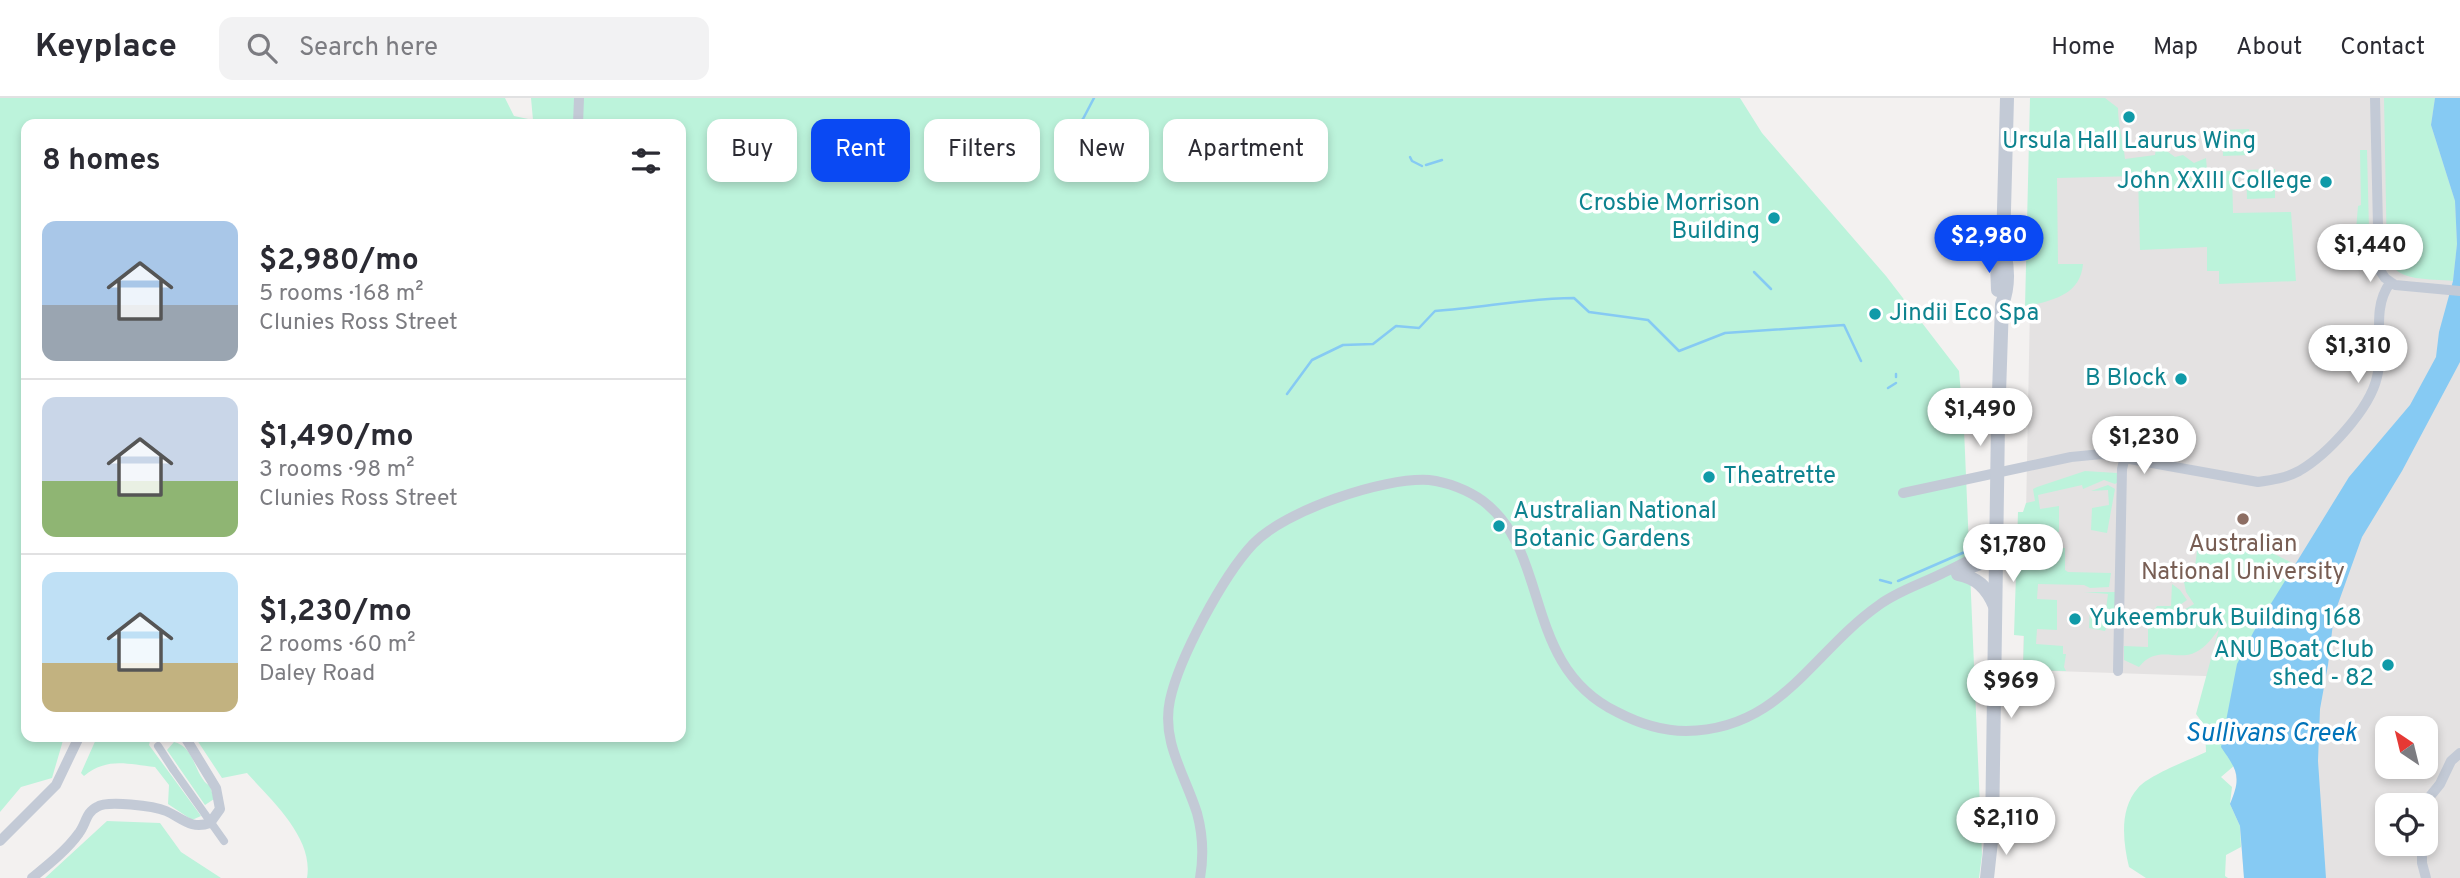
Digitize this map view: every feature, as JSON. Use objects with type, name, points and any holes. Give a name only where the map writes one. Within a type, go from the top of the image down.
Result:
[{"type":"street","points":[[578,119],[579,98]]},
{"type":"street","points":[[1995,878],[1992,832],[1997,474],[2002,304],[2007,292],[2007,262],[2003,247],[2007,98]]},
{"type":"street","points":[[2375,98],[2379,269],[2390,283],[2402,287],[2460,291]]},
{"type":"street","points":[[1903,493],[2071,457],[2102,454],[2258,482],[2283,478],[2300,470],[2349,426],[2370,397],[2378,367],[2379,305],[2390,283]]},
{"type":"street","points":[[2118,671],[2122,480],[2125,457]]},
{"type":"street","points":[[1200,878],[1204,858],[1202,837],[1196,812],[1174,757],[1168,729],[1169,703],[1174,683],[1225,580],[1238,562],[1254,542],[1276,524],[1301,513],[1377,486],[1407,481],[1430,480],[1446,484],[1482,500],[1495,512],[1516,540],[1546,630],[1558,657],[1575,679],[1592,696],[1636,722],[1685,731],[1716,728],[1745,719],[1776,701],[1876,607],[1902,592],[1996,553]]},
{"type":"street","points":[[1951,573],[1971,577],[1983,586],[1995,607]]},
{"type":"street","points":[[0,841],[56,785],[77,742]]},
{"type":"street","points":[[32,878],[72,841],[91,811],[102,804],[164,810],[194,826],[210,823],[220,809],[216,788],[188,742]]},
{"type":"street","points":[[158,746],[224,841]]},
{"type":"street","points":[[2433,793],[2451,761],[2460,753]]},
{"type":"street","points":[[1987,878],[1992,832]]},
{"type":"street","points":[[2422,856],[2426,878]]},
{"type":"shaded area","name":"Australian National University","points":[[2034,98],[2460,98],[2460,878],[2244,878],[2240,826],[2230,804],[2237,787],[2235,765],[2227,756],[2234,677],[2023,670]]},
{"type":"green space","name":"Australian National Botanic Gardens","points":[[0,98],[505,98],[514,116],[528,119],[21,119],[21,742],[63,742],[52,778],[21,787],[0,812]]},
{"type":"green space","name":"Australian National Botanic Gardens","points":[[531,98],[1740,98],[1762,133],[1886,276],[1959,371],[1964,429],[1982,855],[1979,878],[307,878],[307,863],[298,835],[279,808],[247,773],[222,778],[198,742],[686,742],[686,119],[533,119]]},
{"type":"green space","points":[[2030,98],[2105,98],[2118,108],[2125,159],[2155,155],[2156,148],[2160,146],[2175,157],[2183,155],[2194,163],[2206,158],[2207,170],[2232,171],[2233,213],[2291,212],[2296,281],[2219,284],[2219,271],[2207,271],[2207,247],[2140,250],[2138,176],[2057,178],[2058,264],[2083,264],[2081,275],[2063,295],[2025,307]]},
{"type":"green space","points":[[2384,98],[2435,98],[2431,125],[2455,201],[2457,244],[2453,281],[2407,276],[2392,267],[2387,259]]},
{"type":"green space","points":[[2249,129],[2250,155],[2223,156],[2222,130]]},
{"type":"green space","points":[[2360,150],[2367,150],[2369,230],[2359,232],[2356,230],[2358,206],[2361,205]]},
{"type":"green space","points":[[2275,169],[2275,198],[2247,199],[2246,170]]},
{"type":"green space","points":[[2085,471],[2117,473],[2118,482],[2115,484],[2104,480],[2083,489],[2082,485],[2038,495],[2040,509],[2059,506],[2059,532],[2039,532],[2038,547],[2065,548],[2065,570],[2068,572],[2111,573],[2109,587],[2038,584],[2037,599],[2057,600],[2057,630],[2037,629],[2036,644],[2063,646],[2066,671],[2023,670],[2024,636],[2014,635],[2018,512],[2023,512],[2026,503],[2035,501],[2033,489]]},
{"type":"green space","points":[[2108,485],[2115,489],[2107,533],[2091,530],[2092,508],[2109,505],[2108,490],[2091,491]]},
{"type":"green space","points":[[2263,536],[2259,546],[2296,565],[2254,631],[2227,756],[2235,765],[2221,777],[2232,787],[2230,804],[2240,826],[2241,847],[2226,855],[2225,876],[2228,878],[2146,878],[2129,867],[2124,837],[2125,816],[2132,796],[2143,783],[2206,752],[2205,726],[2196,714],[2219,629],[2206,645],[2196,652],[2189,655],[2153,656],[2139,667],[2124,660],[2124,646],[2148,647],[2148,618],[2157,606],[2171,606],[2172,584],[2187,600],[2174,609],[2177,614],[2194,604],[2186,592],[2184,582],[2193,581],[2198,544]]},
{"type":"green space","points":[[2084,592],[2116,592],[2115,607],[2105,631],[2089,628],[2090,609],[2106,609],[2108,594]]},
{"type":"green space","points":[[95,742],[150,742],[149,745],[201,816],[192,820],[168,804],[169,785],[155,767],[109,764],[84,776],[81,773]]},
{"type":"green space","points":[[174,742],[187,750],[201,776],[210,786],[214,799],[205,805],[167,750]]},
{"type":"green space","points":[[107,821],[160,823],[181,852],[221,878],[45,878]]},
{"type":"water","name":"Sullivans Creek","points":[[2435,98],[2460,98],[2460,362],[2402,471],[2362,537],[2334,615],[2320,709],[2318,761],[2326,878],[2244,878],[2240,826],[2230,804],[2236,786],[2236,774],[2221,747],[2237,664],[2254,631],[2349,477],[2410,405],[2436,357],[2439,332],[2453,281],[2457,244],[2455,201],[2431,125]]},
{"type":"waterway","points":[[1083,119],[1094,98]]},
{"type":"waterway","points":[[1410,157],[1422,166]]},
{"type":"waterway","points":[[1426,165],[1442,160]]},
{"type":"waterway","points":[[1754,272],[1771,289]]},
{"type":"waterway","points":[[1287,394],[1312,360],[1343,345],[1373,344],[1396,326],[1419,328],[1435,311],[1557,298],[1574,298],[1589,312],[1648,320],[1679,351],[1725,333],[1844,325],[1861,361]]},
{"type":"waterway","points":[[1888,388],[1896,383]]},
{"type":"waterway","points":[[1898,581],[1967,551],[1974,545],[1980,533]]},
{"type":"waterway","points":[[1880,580],[1891,583]]},
{"type":"place","name":"Ursula Hall Laurus Wing","points":[[2129,117]]},
{"type":"place","name":"John XXIII College","points":[[2326,182]]},
{"type":"place","name":"Crosbie Morrison Building","points":[[1774,218]]},
{"type":"place","name":"Jindii Eco Spa","points":[[1875,314]]},
{"type":"place","name":"B Block","points":[[2181,379]]},
{"type":"place","name":"Theatrette","points":[[1709,477]]},
{"type":"place","name":"Australian National University","points":[[2243,519]]},
{"type":"place","name":"Australian National Botanic Gardens","points":[[1499,526]]},
{"type":"place","name":"Yukeembruk Building 168","points":[[2075,619]]},
{"type":"place","name":"ANU Boat Club shed - 82","points":[[2388,665]]}]
